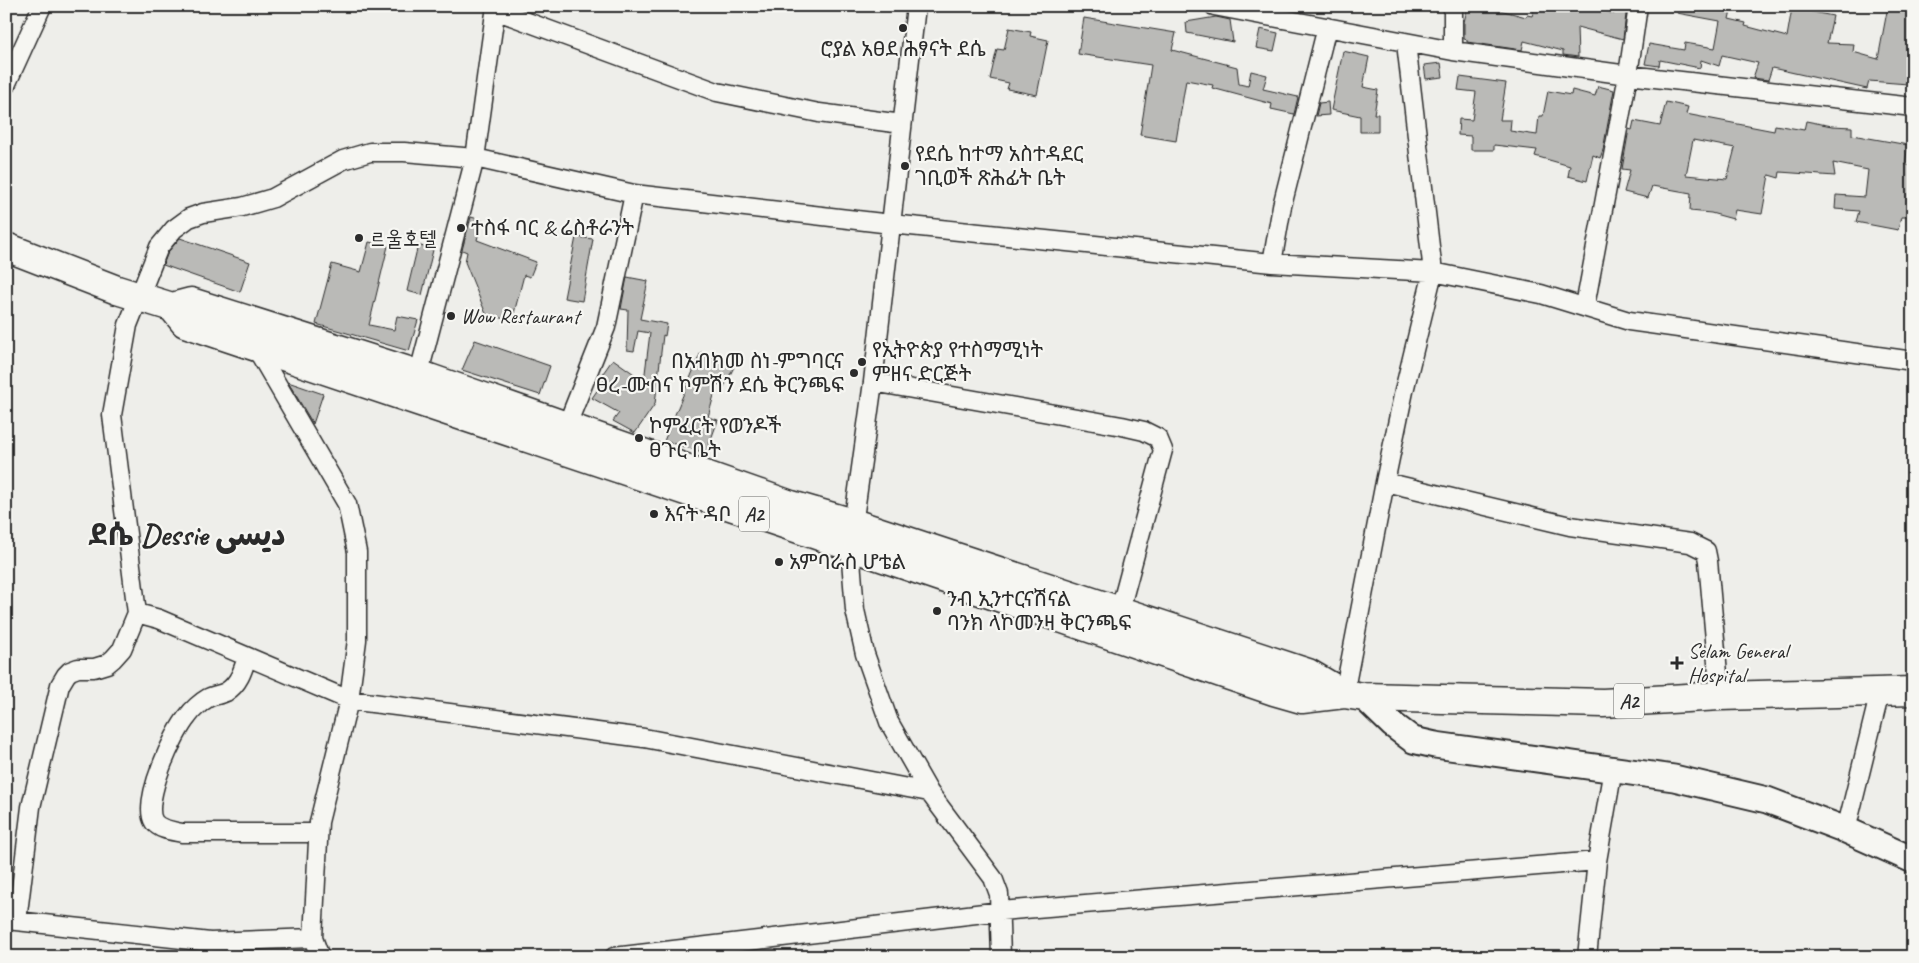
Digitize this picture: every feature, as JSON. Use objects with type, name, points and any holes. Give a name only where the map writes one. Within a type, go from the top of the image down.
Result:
[{"type":"highway","name":"A2","points":[[6,236],[50,264]]},
{"type":"highway","name":"A2","points":[[6,247],[128,294],[172,307],[185,323],[259,336],[418,374],[562,437],[1116,624],[1274,691],[1302,698],[1354,695],[1603,703],[1720,696],[1913,691]]},
{"type":"highway","name":"A2","points":[[259,336],[411,400],[562,437]]},
{"type":"street","points":[[6,85],[42,6]]},
{"type":"street","points":[[916,6],[852,535],[855,610],[865,654],[889,722],[929,792],[993,878],[999,894],[1001,911],[1001,957]]},
{"type":"street","points":[[1214,6],[1453,51],[1628,75],[1913,107]]},
{"type":"street","points":[[1453,6],[1453,51]]},
{"type":"street","points":[[1585,306],[1628,75],[1638,6]]},
{"type":"street","points":[[411,400],[475,158],[495,8],[717,92],[819,113],[902,124]]},
{"type":"street","points":[[1272,264],[1282,206],[1327,27]]},
{"type":"street","points":[[1406,43],[1434,272],[1404,391],[1385,482],[1354,695],[1413,740],[1435,745],[1674,778],[1767,800],[1846,830],[1913,860]]},
{"type":"street","points":[[313,938],[210,942],[12,920],[31,807],[60,685],[66,674],[70,671],[78,668],[94,668],[107,664],[113,659],[122,649],[137,613],[112,415],[128,325],[128,294],[159,246],[174,229],[188,218],[204,213],[242,207],[273,198],[343,160],[370,152],[404,152],[475,158],[634,194],[891,224],[1272,264],[1434,272],[1502,285],[1585,306],[1629,321],[1913,361]]},
{"type":"street","points":[[562,437],[606,327],[634,194]]},
{"type":"street","points":[[259,336],[347,504],[357,552],[357,640],[349,700],[319,822],[313,938],[320,957]]},
{"type":"street","points":[[872,382],[1122,426],[1144,431],[1158,438],[1163,450],[1116,624]]},
{"type":"street","points":[[1385,482],[1570,526],[1690,543],[1700,547],[1706,551],[1708,561],[1720,696]]},
{"type":"street","points":[[137,613],[349,700],[644,738],[929,792]]},
{"type":"street","points":[[248,657],[241,675],[233,685],[226,692],[207,699],[188,715],[170,744],[158,772],[153,798],[153,821],[160,827],[182,833],[318,833]]},
{"type":"street","points":[[1846,830],[1880,692]]},
{"type":"street","points":[[1587,957],[1597,862],[1613,769]]},
{"type":"street","points":[[614,957],[702,951],[1001,911],[1597,862]]},
{"type":"building","points":[[1468,6],[1485,6],[1526,17],[1527,15],[1532,16],[1535,6],[1587,6],[1614,14],[1616,6],[1627,6],[1623,39],[1577,27],[1578,57],[1563,55],[1563,51],[1524,41],[1522,50],[1467,42],[1464,39],[1464,22]]},
{"type":"building","points":[[1678,6],[1732,6],[1729,19],[1746,23],[1745,26],[1787,37],[1792,8],[1833,16],[1827,43],[1854,44],[1853,52],[1878,59],[1888,6],[1913,6],[1913,35],[1908,59],[1910,59],[1908,84],[1869,81],[1867,89],[1772,68],[1768,80],[1753,78],[1758,63],[1722,55],[1719,66],[1701,60],[1700,68],[1660,60],[1659,66],[1645,64],[1649,44],[1684,50],[1685,43],[1715,48],[1720,21],[1677,13]]},
{"type":"building","points":[[1216,17],[1230,20],[1233,42],[1187,33],[1186,22]]},
{"type":"building","points":[[1084,18],[1176,33],[1172,50],[1237,67],[1239,84],[1248,86],[1251,71],[1267,75],[1263,89],[1298,97],[1294,114],[1271,109],[1272,104],[1212,88],[1213,85],[1186,80],[1176,141],[1140,135],[1151,65],[1078,54]]},
{"type":"building","points":[[1009,28],[1031,32],[1030,36],[1048,40],[1037,95],[1007,89],[1009,83],[990,79],[997,49],[1004,50]]},
{"type":"building","points":[[1260,29],[1278,33],[1274,51],[1256,48]]},
{"type":"building","points":[[1343,51],[1369,57],[1363,87],[1378,90],[1374,114],[1378,114],[1378,132],[1360,132],[1360,116],[1331,110]]},
{"type":"building","points":[[1441,63],[1443,77],[1426,79],[1424,65]]},
{"type":"building","points":[[1460,77],[1506,83],[1500,120],[1511,120],[1510,131],[1537,135],[1539,116],[1543,116],[1548,91],[1571,95],[1572,90],[1595,96],[1598,86],[1614,90],[1603,150],[1600,158],[1593,155],[1587,181],[1568,176],[1570,166],[1535,156],[1537,150],[1494,145],[1494,150],[1471,150],[1471,136],[1458,135],[1459,119],[1472,120],[1476,92],[1458,90]]},
{"type":"building","points":[[1328,102],[1329,115],[1316,116],[1319,103]]},
{"type":"building","points":[[1666,102],[1688,107],[1686,114],[1774,131],[1775,125],[1804,130],[1806,121],[1832,126],[1852,127],[1852,135],[1908,145],[1905,164],[1913,167],[1913,217],[1901,217],[1898,230],[1856,222],[1859,211],[1835,209],[1836,195],[1865,197],[1868,170],[1833,163],[1835,176],[1780,172],[1779,178],[1769,175],[1762,214],[1735,210],[1733,219],[1711,213],[1690,211],[1691,193],[1652,186],[1648,198],[1624,192],[1630,170],[1622,169],[1629,129],[1632,130],[1634,121],[1660,126]],"holes":[[[1693,140],[1735,148],[1727,179],[1686,175]]]},
{"type":"building","points":[[471,217],[482,220],[477,240],[536,262],[530,277],[524,275],[512,321],[486,314],[465,262],[467,252],[462,250]]},
{"type":"building","points":[[576,237],[593,239],[582,301],[564,298]]},
{"type":"building","points":[[180,238],[250,262],[240,292],[163,265],[168,252]]},
{"type":"building","points":[[369,242],[388,246],[369,325],[394,330],[397,316],[418,320],[409,351],[316,324],[332,264],[361,272]]},
{"type":"building","points":[[418,245],[433,250],[422,295],[407,291]]},
{"type":"building","points":[[627,277],[648,281],[640,319],[667,324],[665,336],[663,335],[655,404],[635,433],[613,421],[619,413],[592,398],[605,379],[601,376],[613,359],[644,381],[650,333],[638,331],[634,351],[627,350],[628,310],[621,309]]},
{"type":"building","points":[[475,340],[550,366],[540,395],[462,370]]},
{"type":"building","points":[[701,352],[735,365],[724,387],[717,384],[708,417],[718,420],[706,453],[664,441]]},
{"type":"building","points":[[288,382],[323,394],[313,424]]},
{"type":"place","name":"ሮያል አፀደ ሕፃናት ደሴ","points":[[903,28]]},
{"type":"place","name":"የደሴ ከተማ አስተዳደር ገቢወች ጽሕፊት ቤት","points":[[905,166]]},
{"type":"place","name":"ተስፋ ባር & ሬስቶራንት","points":[[461,228]]},
{"type":"place","name":"르울호텔","points":[[359,238]]},
{"type":"place","name":"Wow Restaurant","points":[[451,316]]},
{"type":"place","name":"የኢትዮጵያ የተስማሚነት ምዘና ድርጅት","points":[[862,362]]},
{"type":"place","name":"በአብክመ ስነ-ምግባርና ፀረ-ሙስና ኮምሽን ደሴ ቅርንጫፍ","points":[[854,373]]},
{"type":"place","name":"ኮምፈርት የወንዶች ፀጉር ቤት","points":[[639,438]]},
{"type":"place","name":"እናት ዳቦ","points":[[654,514]]},
{"type":"place","name":"አምባራስ ሆቴል","points":[[779,562]]},
{"type":"place","name":"ንብ ኢንተርናሽናል ባንክ ላኮመንዛ ቅርንጫፍ","points":[[937,611]]},
{"type":"place","name":"Selam General Hospital","points":[[1677,663]]},
{"type":"district","name":"ደሴ Dessie ديسى","points":[[187,534]]}]
